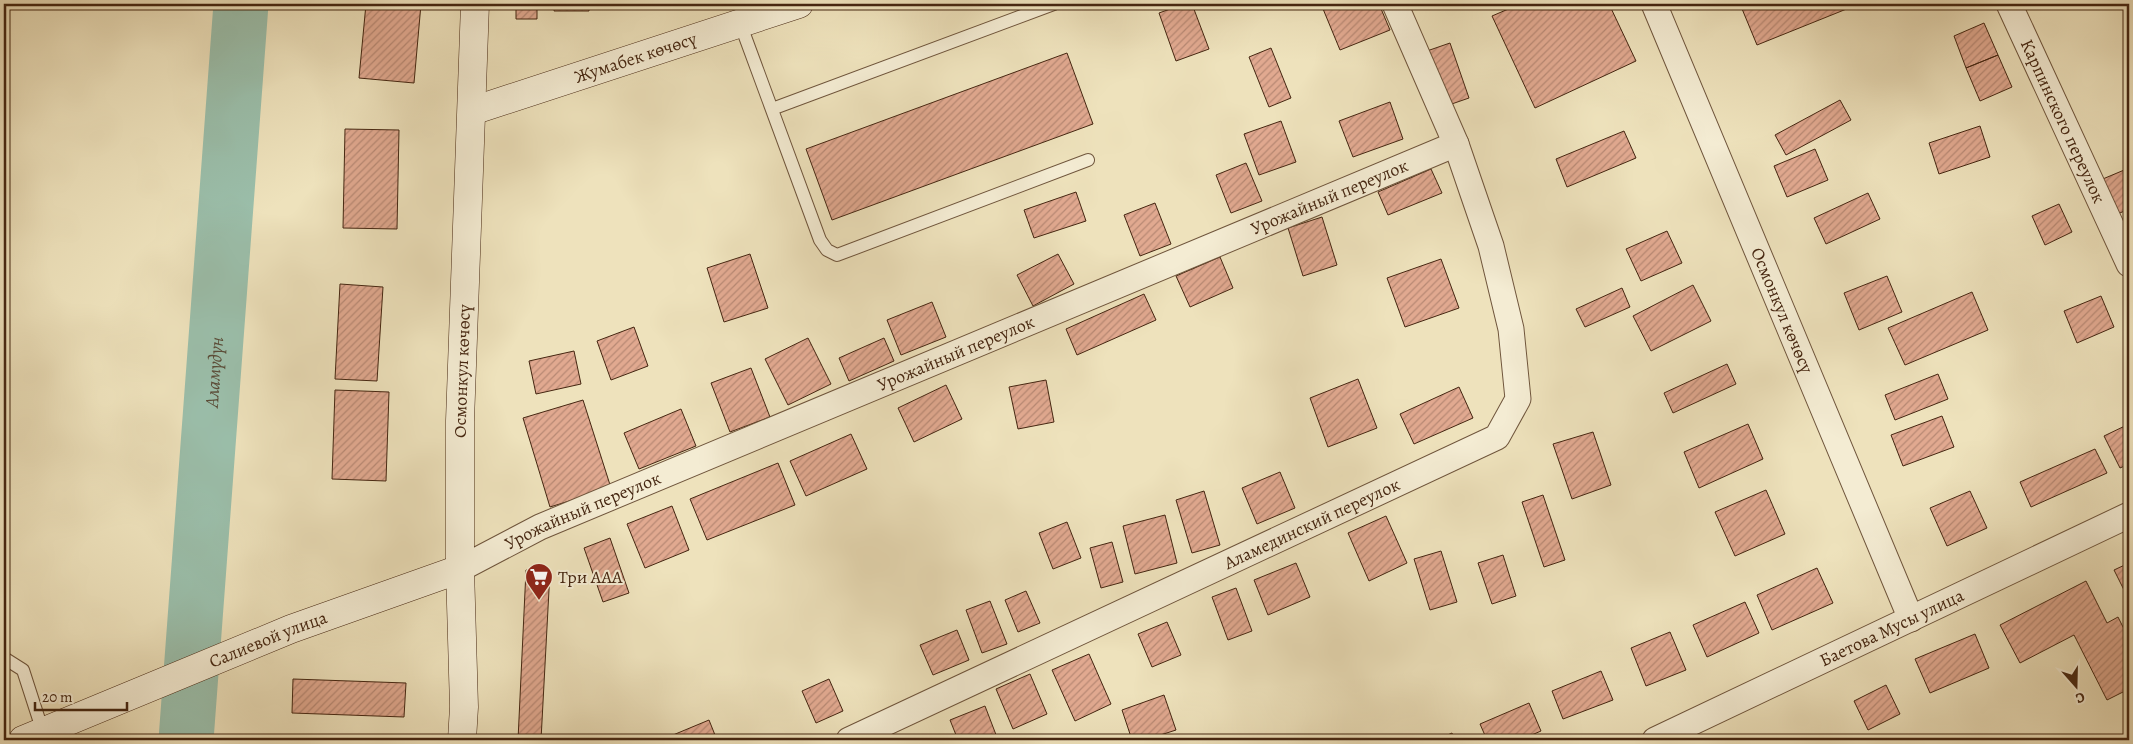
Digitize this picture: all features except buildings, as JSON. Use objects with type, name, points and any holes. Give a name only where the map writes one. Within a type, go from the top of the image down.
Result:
[{"type":"main road","name":"Осмонкул көчөсү","points":[[462,740],[464,707],[460,569],[460,422],[475,4]]},
{"type":"main road","name":"Жумабек көчөсү","points":[[472,111],[799,4]]},
{"type":"main road","name":"Салиевой улица","points":[[41,733],[291,629],[460,569]]},
{"type":"street","name":"Аламединский переулок","points":[[849,740],[1497,437],[1518,399],[1511,329],[1491,246],[1456,144],[1395,4]]},
{"type":"street","name":"Осмонкул көчөсү","points":[[1654,4],[1911,619]]},
{"type":"street","name":"Карпинского переулок","points":[[2010,4],[2129,264]]},
{"type":"street","name":"Урожайный переулок","points":[[460,569],[540,527],[1456,144]]},
{"type":"street","name":"Баетова Мусы улица","points":[[1655,740],[2129,515]]},
{"type":"lane","points":[[772,109],[1054,4]]},
{"type":"lane","points":[[740,23],[820,240],[827,250],[837,255],[1088,160]]},
{"type":"lane","points":[[4,658],[23,670],[41,733]]},
{"type":"waterway","name":"Аламүдүн","points":[[186,740],[241,4]]},
{"type":"place","name":"Три ААА","points":[[539,601]]}]
